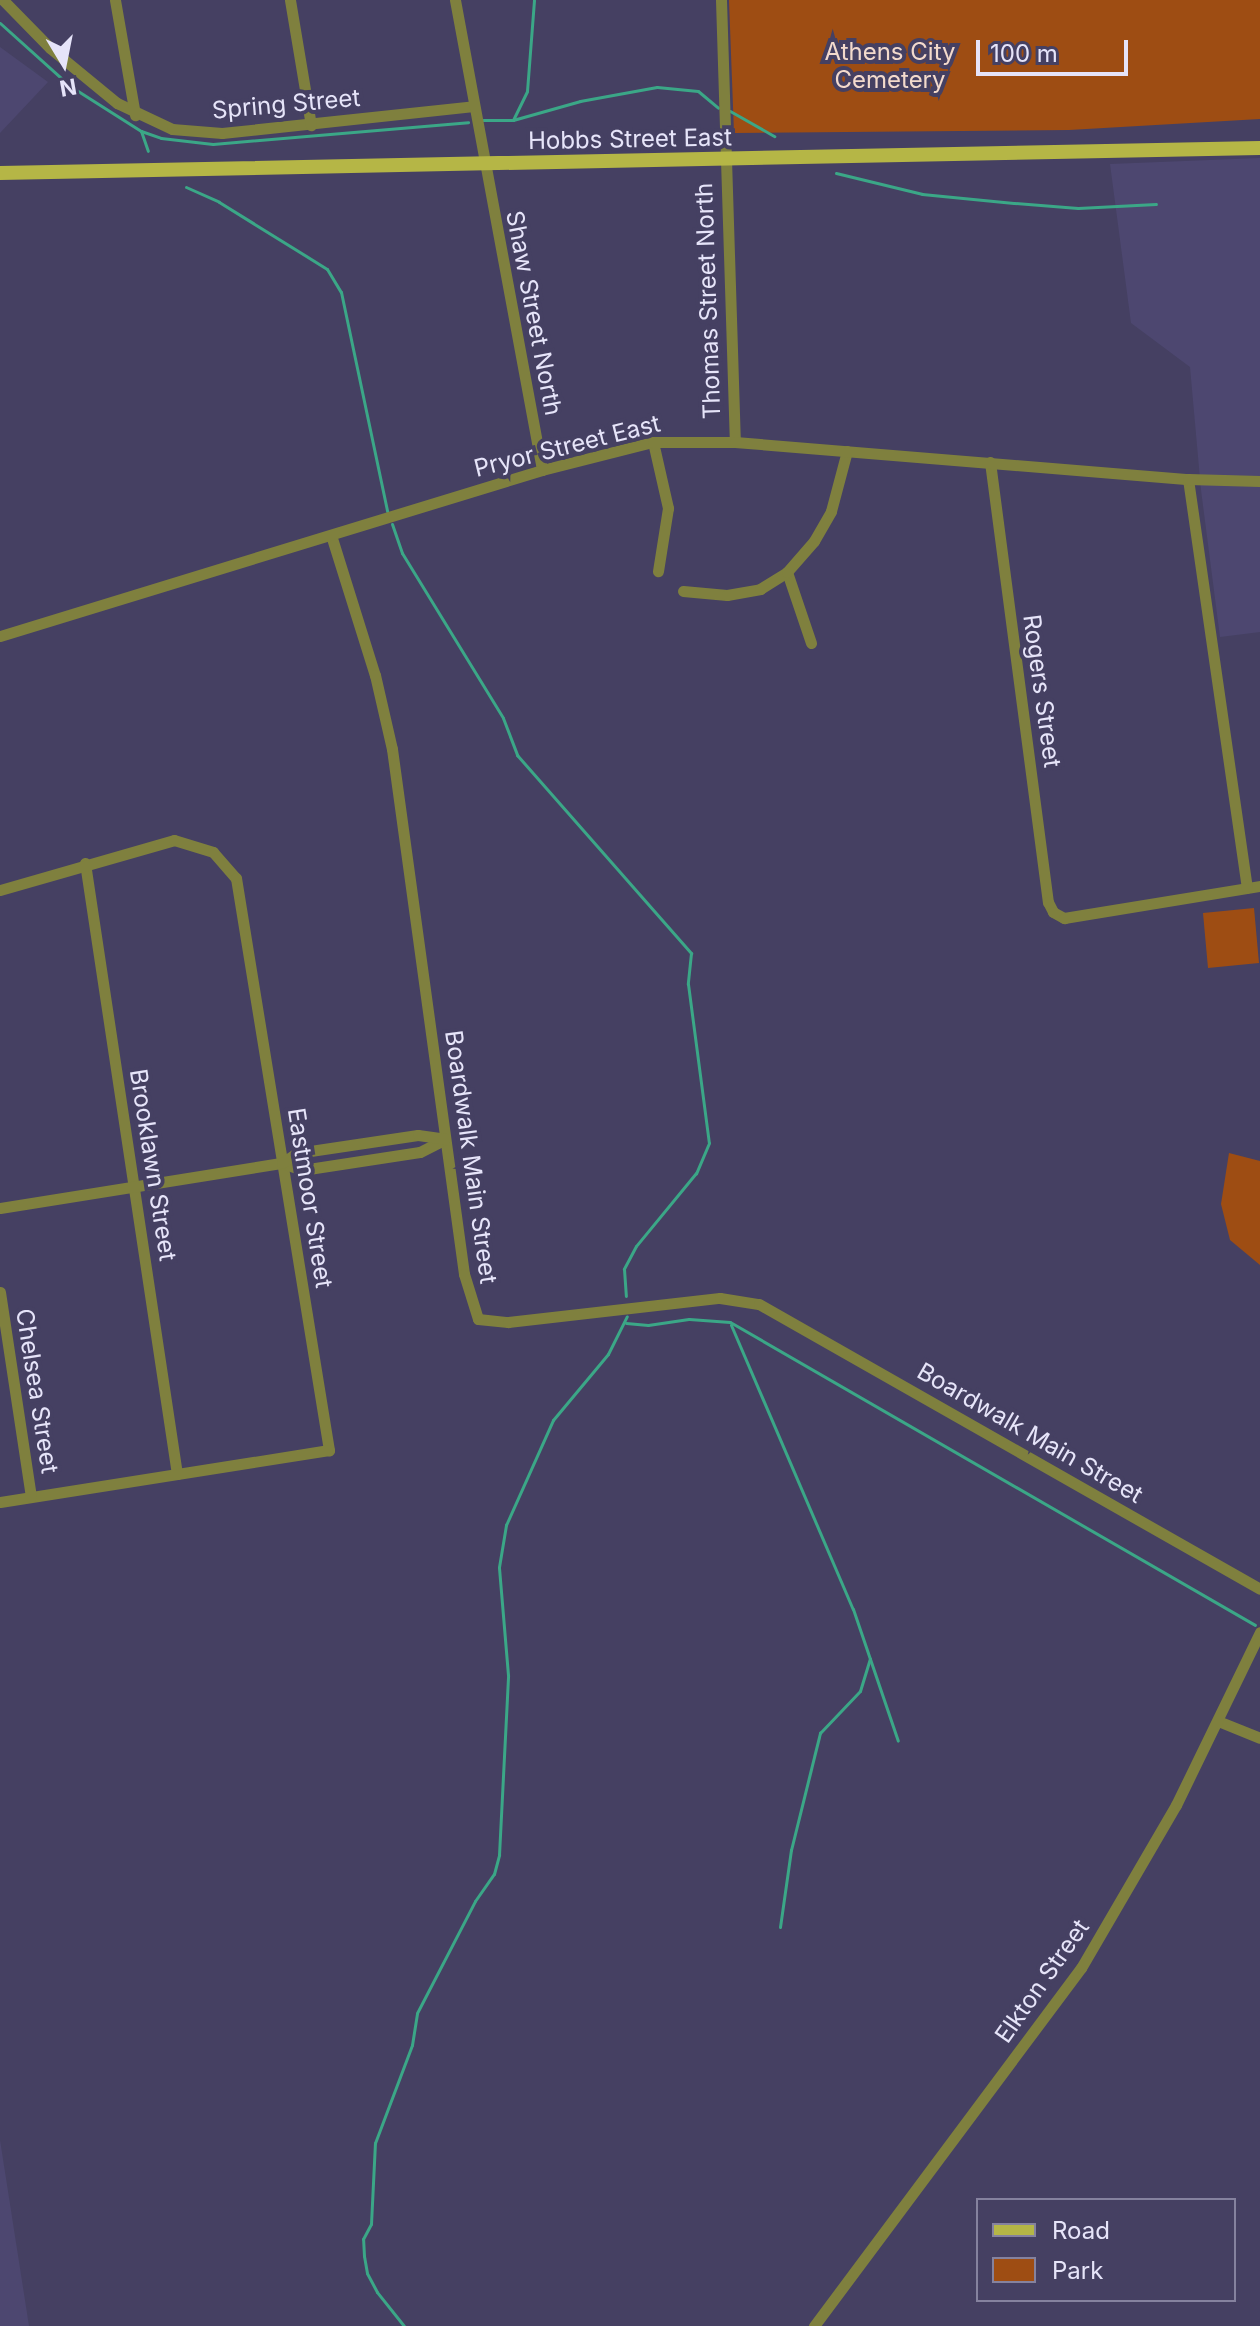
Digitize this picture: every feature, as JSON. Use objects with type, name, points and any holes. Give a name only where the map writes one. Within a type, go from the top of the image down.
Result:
[{"type":"main road","name":"Hobbs Street East","points":[[0,173],[1260,148]]},
{"type":"street","name":"Spring Street","points":[[3,0],[50,48],[135,115],[172,129],[197,133],[311,125],[474,106]]},
{"type":"street","points":[[115,0],[135,115]]},
{"type":"street","points":[[290,0],[311,125]]},
{"type":"street","name":"Shaw Street North","points":[[455,0],[542,470]]},
{"type":"street","name":"Thomas Street North","points":[[721,0],[735,442]]},
{"type":"street","points":[[653,442],[668,508],[658,571]]},
{"type":"street","name":"Pryor Street East","points":[[0,636],[542,470],[653,442],[735,442],[1188,479],[1260,481]]},
{"type":"street","points":[[683,591],[727,595],[760,589],[787,572],[814,541],[831,511],[847,451]]},
{"type":"street","name":"Rogers Street","points":[[990,462],[1048,902],[1053,912],[1064,918],[1247,888]]},
{"type":"street","points":[[1188,479],[1247,888],[1260,886]]},
{"type":"street","name":"Boardwalk Main Street","points":[[331,535],[375,675],[392,749],[464,1274],[478,1319],[508,1322],[720,1298],[759,1304],[1260,1589]]},
{"type":"street","points":[[787,572],[811,643]]},
{"type":"street","name":"Eastmoor Street","points":[[0,890],[85,863],[174,840],[213,852],[236,878],[329,1450],[0,1502]]},
{"type":"street","name":"Brooklawn Street","points":[[85,863],[177,1474]]},
{"type":"street","points":[[0,1208],[282,1163],[297,1153],[418,1135],[445,1139]]},
{"type":"street","points":[[282,1163],[302,1170],[420,1152],[445,1139]]},
{"type":"street","name":"Chelsea Street","points":[[0,1292],[31,1497]]},
{"type":"street","name":"Elkton Street","points":[[814,2326],[1081,1968],[1176,1805],[1260,1632]]},
{"type":"street","points":[[1218,1721],[1260,1738]]},
{"type":"shaded area","points":[[0,47],[48,82],[0,133]]},
{"type":"shaded area","points":[[1260,158],[1260,632],[1220,637],[1201,490],[1190,367],[1131,323],[1110,164]]},
{"type":"shaded area","points":[[0,2140],[29,2326],[0,2326]]},
{"type":"green space","name":"Athens City Cemetery","points":[[729,0],[1260,0],[1260,119],[1069,130],[734,133]]},
{"type":"green space","points":[[1254,908],[1259,963],[1208,968],[1203,913]]},
{"type":"green space","points":[[1229,1153],[1260,1161],[1260,1265],[1230,1240],[1221,1204]]},
{"type":"waterway","points":[[513,120],[527,91],[534,0]]},
{"type":"waterway","points":[[0,23],[70,86],[141,131],[161,138],[213,144],[468,122]]},
{"type":"waterway","points":[[483,120],[513,120],[580,101],[657,87],[698,91],[718,108]]},
{"type":"waterway","points":[[730,111],[774,136]]},
{"type":"waterway","points":[[141,131],[148,151]]},
{"type":"waterway","points":[[836,173],[922,194],[1014,203],[1078,208],[1156,204]]},
{"type":"waterway","points":[[186,187],[219,202],[327,269],[341,292],[387,511]]},
{"type":"waterway","points":[[392,524],[402,553],[503,718],[517,755],[691,953],[688,984],[709,1143],[696,1173],[636,1246],[624,1269],[626,1296]]},
{"type":"waterway","points":[[404,2326],[377,2292],[367,2273],[364,2256],[363,2239],[371,2224],[375,2143],[412,2045],[417,2013],[475,1901],[494,1874],[499,1855],[508,1675],[499,1567],[506,1525],[553,1420],[608,1354],[627,1316]]},
{"type":"waterway","points":[[626,1323],[648,1325],[689,1319],[730,1322],[1255,1625]]},
{"type":"waterway","points":[[731,1325],[853,1609],[898,1741]]},
{"type":"waterway","points":[[780,1927],[791,1850],[820,1733],[860,1691],[870,1659]]}]
